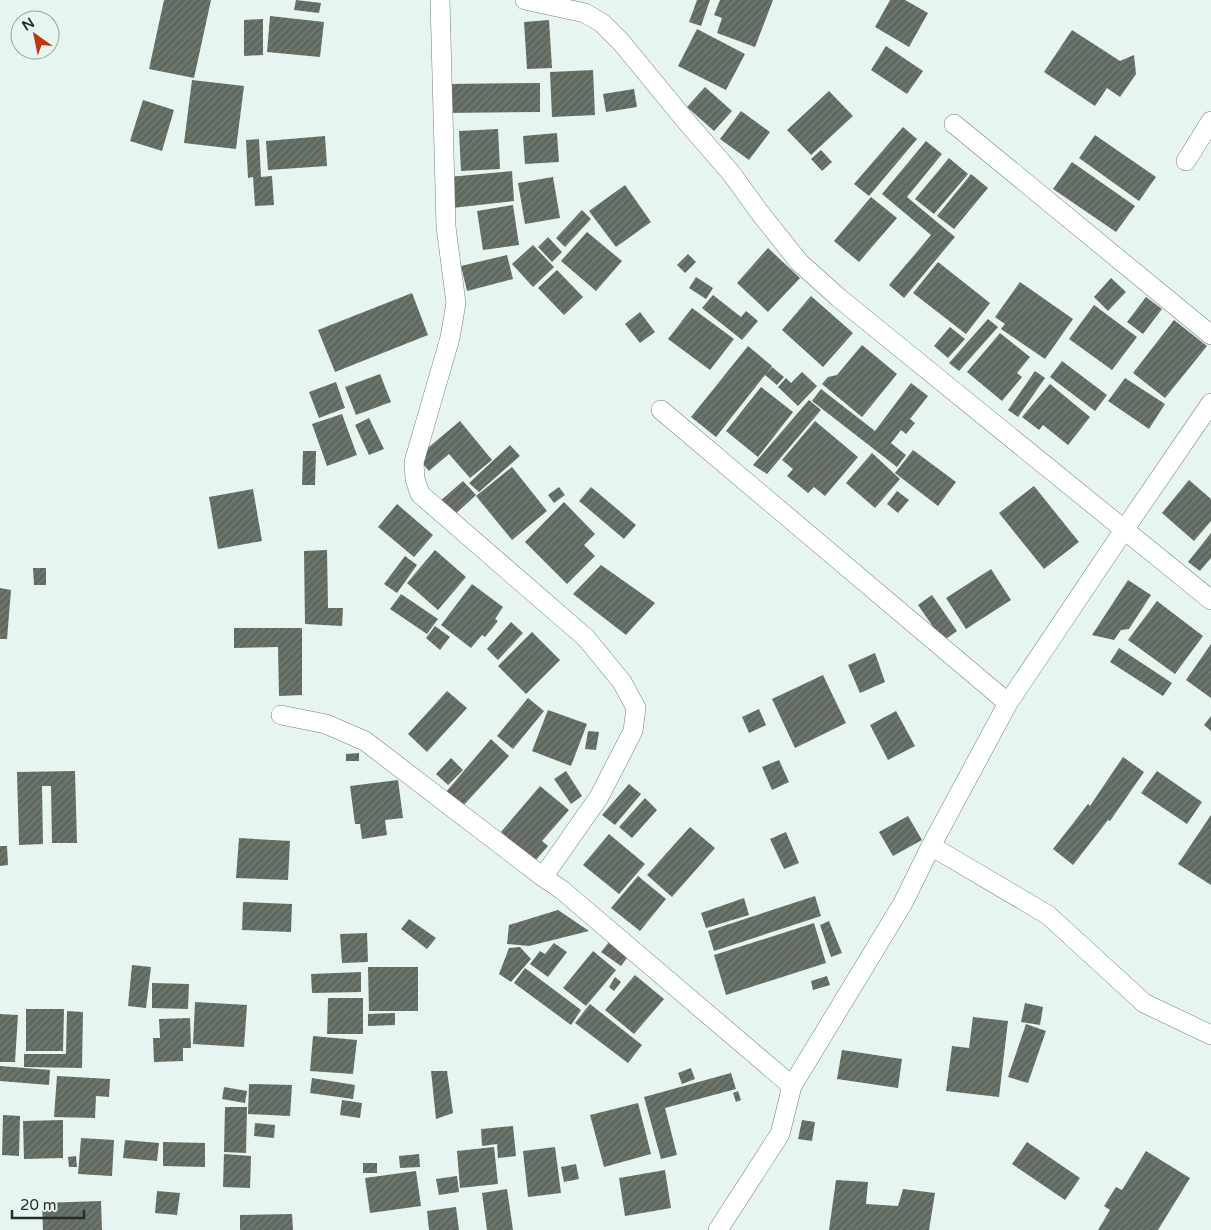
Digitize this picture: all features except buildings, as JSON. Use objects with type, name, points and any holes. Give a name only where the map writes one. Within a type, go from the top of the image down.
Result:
[{"type":"street","points":[[440,0],[446,227],[456,303],[450,338],[414,462],[415,479],[420,494],[586,638],[622,682],[636,708],[633,731],[599,797],[543,877]]},
{"type":"street","points":[[526,0],[585,13],[602,23],[731,173],[799,262],[839,298],[1211,600]]},
{"type":"street","points":[[1186,161],[1211,121]]},
{"type":"street","points":[[954,124],[1211,335]]},
{"type":"street","points":[[718,1230],[780,1134],[792,1086],[903,903],[931,846],[1008,703],[1211,403]]},
{"type":"street","points":[[661,410],[1008,703]]},
{"type":"street","points":[[281,715],[326,724],[365,741],[562,890],[792,1086]]},
{"type":"street","points":[[931,846],[1048,915],[1144,1004],[1211,1035]]}]
